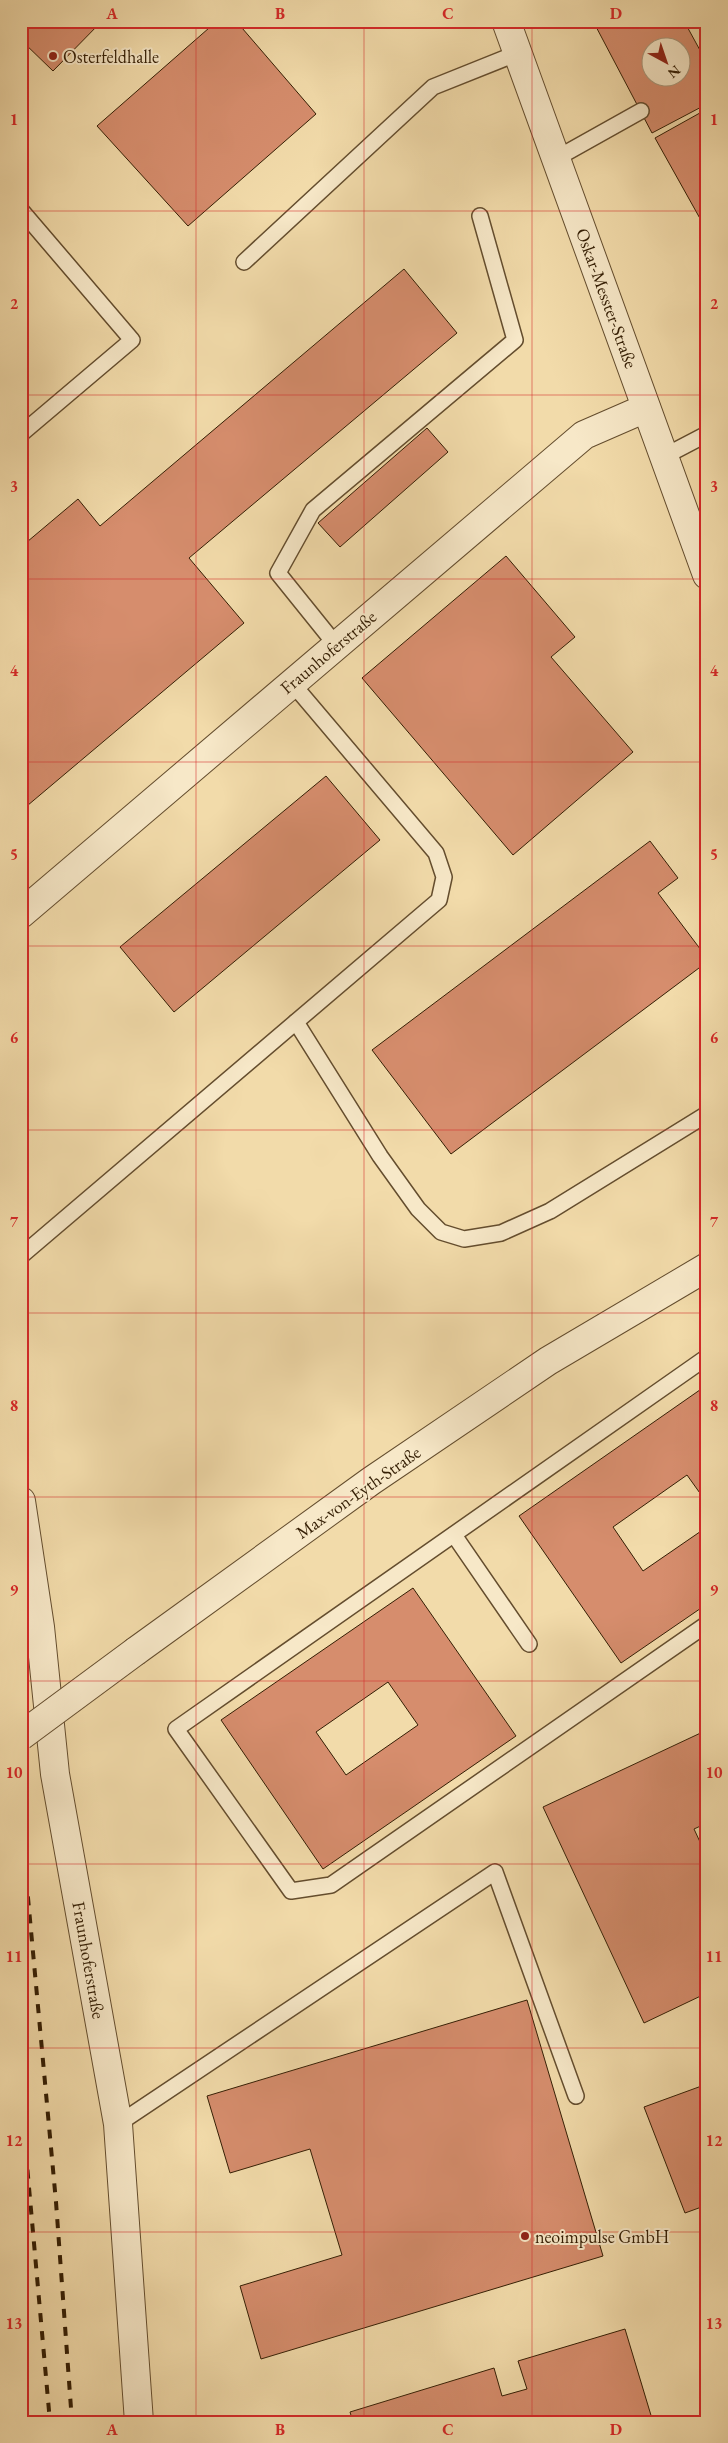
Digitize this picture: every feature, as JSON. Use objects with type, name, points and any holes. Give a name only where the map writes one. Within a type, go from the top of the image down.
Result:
[{"type":"street","name":"Oskar-Messter-Straße","points":[[506,21],[557,158],[662,457],[707,575]]},
{"type":"street","name":"Fraunhoferstraße","points":[[21,914],[584,435],[646,408]]},
{"type":"street","name":"Max-von-Eyth-Straße","points":[[21,1736],[371,1481],[540,1366],[707,1266]]},
{"type":"street","name":"Fraunhoferstraße","points":[[21,1501],[40,1627],[55,1774],[118,2124],[139,2422]]},
{"type":"lane","points":[[244,262],[433,87],[518,53]]},
{"type":"lane","points":[[557,158],[641,111]]},
{"type":"lane","points":[[21,210],[132,340],[21,434]]},
{"type":"lane","points":[[336,645],[278,572],[314,510],[515,340],[480,216]]},
{"type":"lane","points":[[662,457],[707,434]]},
{"type":"lane","points":[[21,1256],[439,900],[444,877],[436,853],[292,683]]},
{"type":"lane","points":[[296,1022],[380,1156],[418,1209],[441,1232],[464,1239],[501,1233],[550,1211],[707,1114]]},
{"type":"lane","points":[[707,1357],[176,1729],[291,1891],[331,1885],[707,1624]]},
{"type":"lane","points":[[454,1535],[529,1644]]},
{"type":"lane","points":[[118,2124],[495,1872],[576,2096]]},
{"type":"building","name":"Osterfeldhalle","points":[[21,21],[102,21],[53,71],[21,40]]},
{"type":"building","points":[[217,21],[236,21],[316,114],[188,226],[97,126]]},
{"type":"building","points":[[593,21],[684,21],[707,63],[707,104],[652,133]]},
{"type":"building","points":[[707,109],[707,231],[655,138]]},
{"type":"building","points":[[404,269],[457,333],[189,558],[244,623],[21,811],[21,547],[78,499],[100,526]]},
{"type":"building","points":[[427,428],[448,452],[340,547],[318,523]]},
{"type":"building","points":[[506,556],[575,637],[551,657],[633,752],[513,855],[362,678]]},
{"type":"building","points":[[326,776],[380,840],[174,1012],[120,947]]},
{"type":"building","points":[[650,841],[678,878],[658,893],[707,958],[707,962],[451,1154],[372,1050]]},
{"type":"building","points":[[707,1385],[707,1503],[687,1475],[613,1527],[643,1571],[707,1527],[707,1604],[621,1663],[519,1516]]},
{"type":"building","points":[[413,1588],[516,1736],[323,1869],[221,1720]],"holes":[[[388,1682],[418,1725],[346,1775],[316,1732]]]},
{"type":"building","points":[[707,1730],[707,1823],[694,1829],[707,1857],[707,1993],[644,2023],[543,1807]]},
{"type":"building","points":[[527,2000],[603,2256],[261,2359],[240,2286],[342,2255],[310,2149],[230,2173],[207,2096]]},
{"type":"building","points":[[707,2084],[707,2205],[685,2213],[644,2107]]},
{"type":"building","points":[[625,2329],[653,2422],[353,2422],[350,2412],[494,2368],[502,2396],[527,2389],[518,2361]]},
{"type":"railway","points":[[21,1843],[27,1887],[56,2202],[72,2422]]},
{"type":"railway","points":[[21,2098],[50,2422]]},
{"type":"place","name":"Osterfeldhalle","points":[[53,56]]},
{"type":"place","name":"neoimpulse GmbH","points":[[525,2236]]}]
